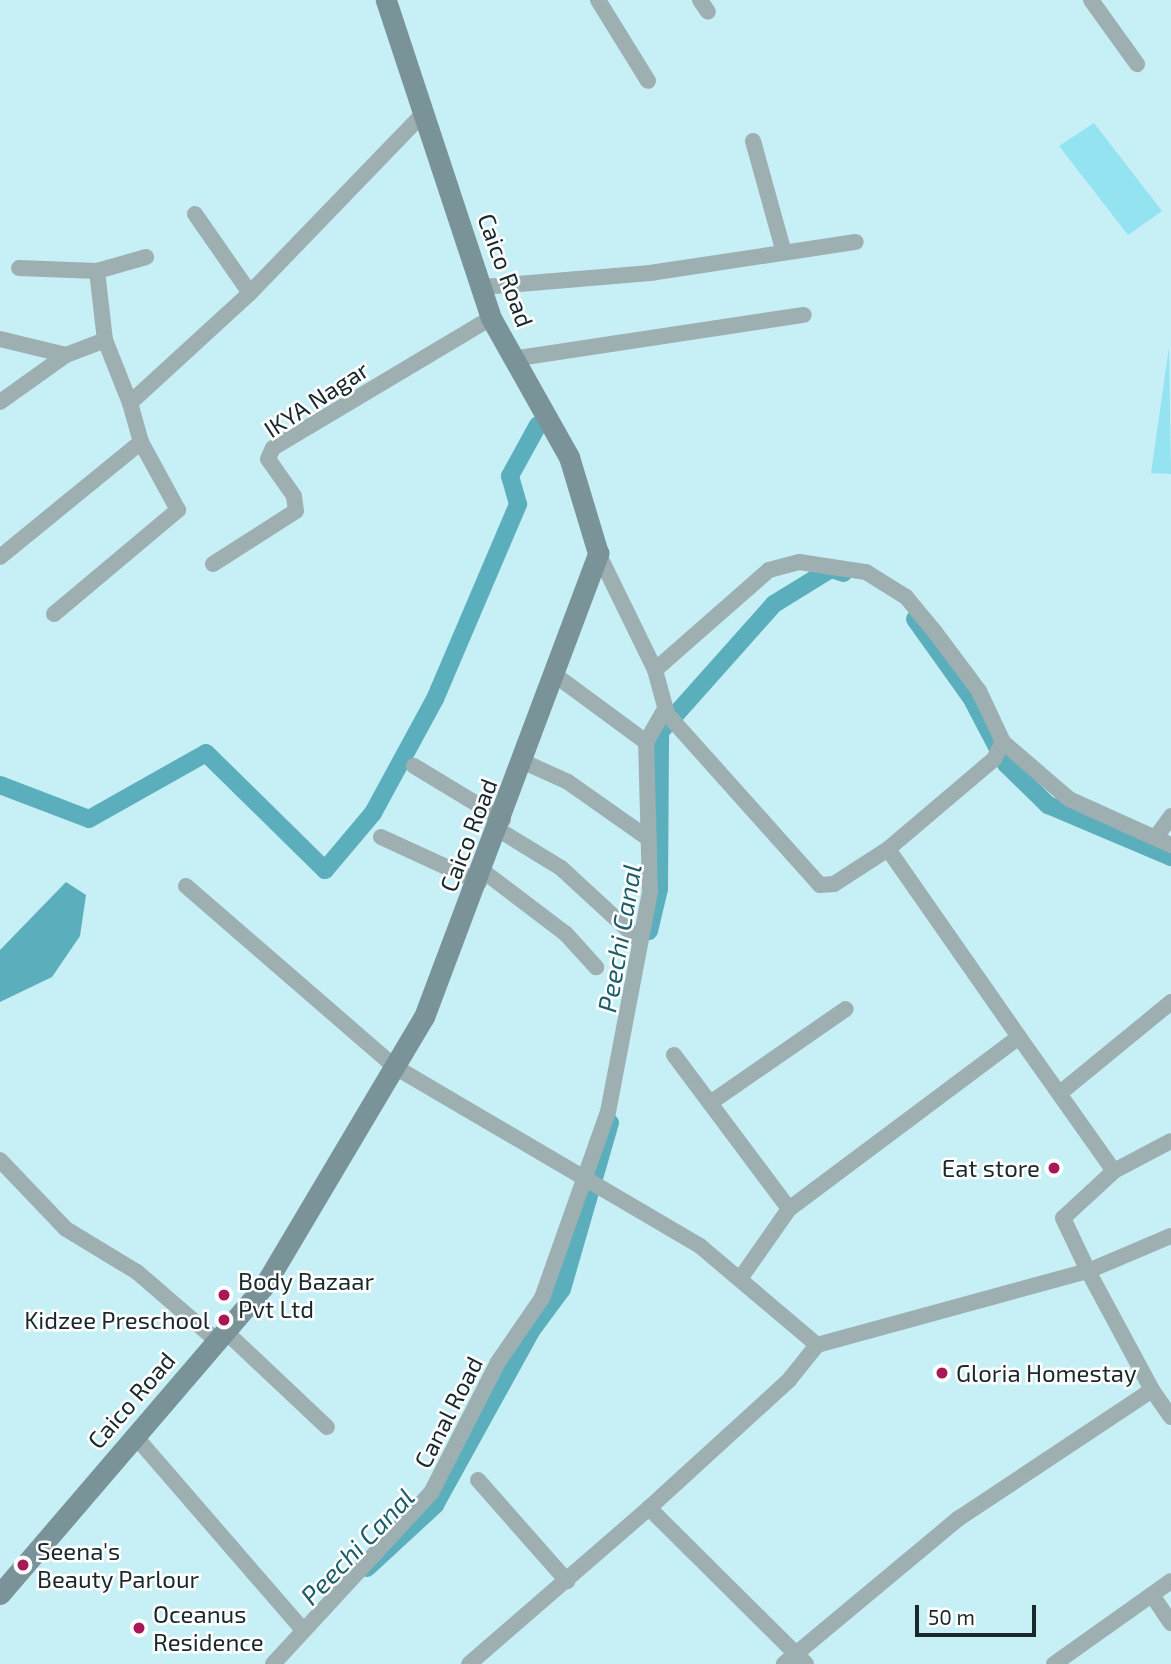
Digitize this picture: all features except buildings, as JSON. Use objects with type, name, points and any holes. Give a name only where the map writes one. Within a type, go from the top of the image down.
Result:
[{"type":"street","name":"Caico Road","points":[[0,1594],[264,1286],[424,1017],[501,825],[598,553],[569,457],[491,318],[483,287],[421,116],[387,0]]},
{"type":"street","points":[[598,0],[648,81]]},
{"type":"street","points":[[1091,0],[1137,64]]},
{"type":"street","points":[[130,403],[250,292],[421,116]]},
{"type":"street","points":[[753,141],[783,249]]},
{"type":"street","points":[[195,214],[250,292]]},
{"type":"street","points":[[483,287],[650,273],[783,249],[856,242]]},
{"type":"street","points":[[19,268],[97,271],[145,257]]},
{"type":"street","points":[[54,614],[178,510],[141,442],[130,403],[105,340],[97,271]]},
{"type":"street","points":[[512,359],[804,315]]},
{"type":"street","name":"IKYA Nagar","points":[[213,564],[296,511],[295,496],[268,459],[273,449],[491,318]]},
{"type":"street","points":[[0,339],[66,355]]},
{"type":"street","points":[[0,402],[66,355],[105,340]]},
{"type":"street","points":[[0,557],[141,442]]},
{"type":"street","points":[[598,553],[655,670],[666,712],[820,885],[834,884],[888,849],[994,759],[1003,742]]},
{"type":"street","points":[[655,670],[769,570],[799,562],[833,563],[866,572],[906,597],[979,691],[1003,742],[1069,799],[1171,845]]},
{"type":"street","points":[[555,675],[646,742],[666,712]]},
{"type":"street","name":"Canal Road","points":[[272,1664],[431,1493],[498,1362],[542,1298],[594,1185],[650,891],[646,742]]},
{"type":"street","points":[[524,762],[568,782],[649,839]]},
{"type":"street","points":[[414,766],[561,868],[640,941]]},
{"type":"street","points":[[1156,836],[1171,816]]},
{"type":"street","points":[[382,837],[481,876],[556,925],[596,967]]},
{"type":"street","points":[[888,849],[1114,1171]]},
{"type":"street","points":[[186,886],[395,1067],[742,1276],[817,1345]]},
{"type":"street","points":[[1060,1093],[1171,1002]]},
{"type":"street","points":[[710,1103],[846,1009]]},
{"type":"street","points":[[742,1276],[789,1209],[1019,1037]]},
{"type":"street","points":[[674,1055],[789,1209]]},
{"type":"street","points":[[1171,1141],[1114,1171],[1063,1218],[1088,1271],[1152,1390],[1171,1418]]},
{"type":"street","points":[[0,1160],[66,1229],[138,1272],[221,1336],[327,1427]]},
{"type":"street","points":[[469,1664],[567,1581],[789,1380],[817,1345],[1088,1271],[1171,1236]]},
{"type":"street","points":[[649,1508],[795,1661],[959,1518],[1152,1390]]},
{"type":"street","points":[[135,1436],[303,1630]]},
{"type":"street","points":[[478,1480],[567,1581]]},
{"type":"street","points":[[1054,1664],[1171,1581]]},
{"type":"street","points":[[1152,1595],[1171,1623]]},
{"type":"shaded area","points":[[1094,123],[1162,211],[1128,235],[1059,146]]},
{"type":"shaded area","points":[[1169,347],[1171,474],[1151,473]]},
{"type":"shaded area","points":[[66,882],[86,895],[80,936],[52,977],[0,1002],[0,950]]},
{"type":"waterway","points":[[0,785],[89,819],[206,753],[325,870],[373,813],[435,699],[518,504],[510,476],[538,425]]},
{"type":"waterway","name":"Peechi Canal","points":[[649,931],[659,889],[660,732],[774,604],[831,569],[843,573]]},
{"type":"waterway","name":"Peechi Canal","points":[[915,619],[972,699],[1006,764],[1048,805],[1171,857]]},
{"type":"waterway","name":"Peechi Canal","points":[[367,1568],[435,1505],[531,1331],[562,1289],[610,1123]]},
{"type":"place","name":"Eat store","points":[[1054,1168]]},
{"type":"place","name":"Body Bazaar Pvt Ltd","points":[[224,1295]]},
{"type":"place","name":"Kidzee Preschool","points":[[224,1320]]},
{"type":"place","name":"Gloria Homestay","points":[[942,1373]]},
{"type":"place","name":"Seena's Beauty Parlour","points":[[23,1565]]},
{"type":"place","name":"Oceanus Residence","points":[[139,1628]]}]
